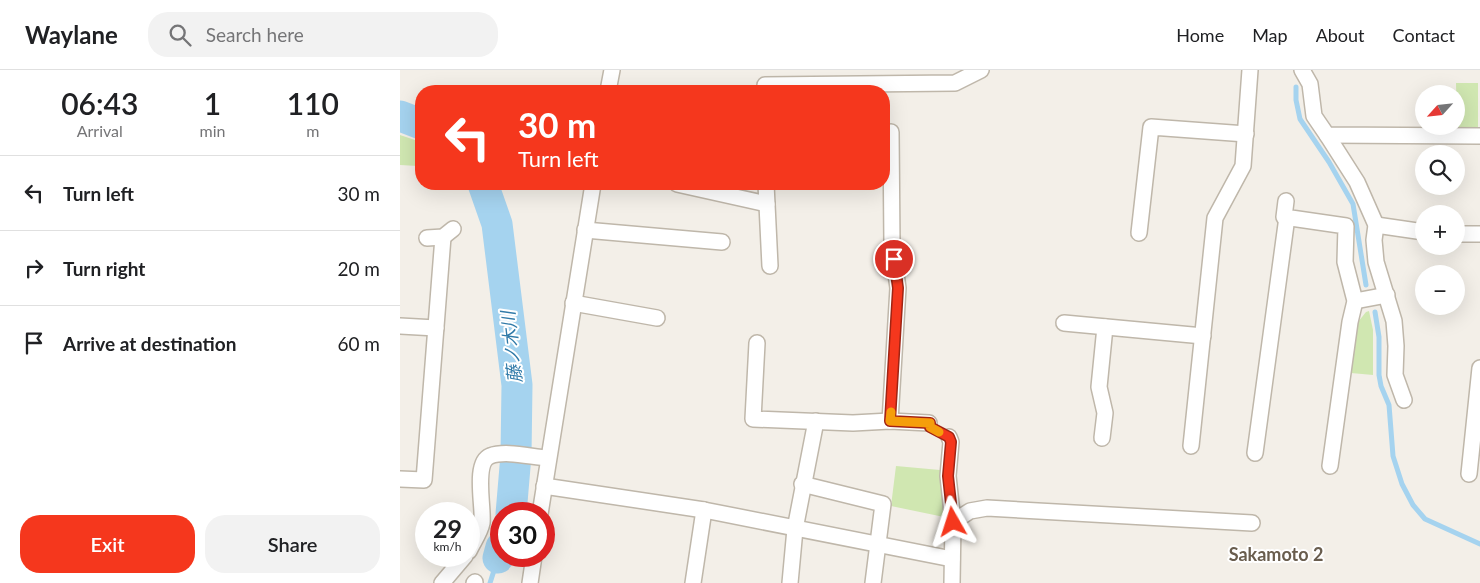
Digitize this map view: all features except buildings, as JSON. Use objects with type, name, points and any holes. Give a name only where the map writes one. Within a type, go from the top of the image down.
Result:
[{"type":"street","points":[[609,85],[612,70]]},
{"type":"street","points":[[765,85],[954,83],[982,70]]},
{"type":"street","points":[[1191,446],[1215,218],[1243,166],[1250,70]]},
{"type":"street","points":[[1303,70],[1310,84],[1314,116],[1357,182],[1376,225],[1374,240],[1376,262],[1394,322],[1396,346],[1395,375],[1404,400]]},
{"type":"street","points":[[1139,233],[1151,127],[1246,134]]},
{"type":"street","points":[[1327,135],[1480,136]]},
{"type":"street","points":[[542,502],[592,190]]},
{"type":"street","points":[[704,190],[767,204]]},
{"type":"street","points":[[766,190],[770,266]]},
{"type":"street","points":[[889,190],[892,245],[898,288],[890,421]]},
{"type":"street","points":[[1286,200],[1284,217],[1346,226],[1345,262],[1355,301],[1350,322],[1330,466]]},
{"type":"street","points":[[1255,453],[1287,217]]},
{"type":"street","points":[[1376,225],[1415,231]]},
{"type":"street","points":[[585,230],[722,242]]},
{"type":"street","points":[[400,479],[424,480],[436,328],[448,233],[427,238]]},
{"type":"street","points":[[1465,234],[1480,234]]},
{"type":"street","points":[[1355,301],[1387,295]]},
{"type":"street","points":[[573,304],[657,318]]},
{"type":"street","points":[[1064,323],[1203,336]]},
{"type":"street","points":[[400,326],[436,328]]},
{"type":"street","points":[[1102,438],[1105,413],[1099,387],[1105,327]]},
{"type":"street","points":[[757,343],[753,419],[853,423],[890,421],[930,423]]},
{"type":"street","points":[[1469,474],[1480,368]]},
{"type":"street","points":[[790,583],[795,529],[802,484],[816,421]]},
{"type":"street","points":[[949,437],[951,442],[948,476],[953,522],[952,583]]},
{"type":"street","points":[[480,527],[482,523],[481,474],[483,462],[489,456],[503,455],[548,458]]},
{"type":"street","points":[[802,484],[883,504],[876,545],[873,583]]},
{"type":"street","points":[[544,486],[704,510],[952,559]]},
{"type":"street","points":[[953,522],[970,511],[987,508],[1252,523]]},
{"type":"street","points":[[693,583],[704,510]]},
{"type":"street","points":[[442,583],[456,567]]},
{"type":"street","points":[[530,583],[532,567]]},
{"type":"lane","points":[[930,423],[930,427],[949,437]]},
{"type":"green space","points":[[1456,83],[1478,83],[1478,127],[1465,127],[1465,85],[1456,85]]},
{"type":"green space","points":[[400,135],[415,140],[415,166],[400,165]]},
{"type":"green space","points":[[1369,311],[1373,330],[1373,375],[1351,373],[1358,322]]},
{"type":"green space","points":[[896,466],[940,470],[944,517],[891,506]]},
{"type":"waterway","points":[[1296,87],[1296,100],[1300,119],[1329,162],[1353,204],[1366,285]]},
{"type":"waterway","name":"藤ノ木川","points":[[400,116],[415,122]]},
{"type":"waterway","name":"藤ノ木川","points":[[485,190],[497,224],[517,385],[516,455],[512,502]]},
{"type":"waterway","points":[[1375,312],[1379,337],[1379,375],[1381,386],[1389,405],[1393,456],[1402,484],[1413,505],[1425,519],[1480,544]]},
{"type":"waterway","name":"藤ノ木川","points":[[490,583],[495,567]]},
{"type":"slow traffic","points":[[891,412],[890,421],[930,423],[930,427],[939,432]]},
{"type":"district","name":"Sakamoto 2","points":[[1276,555]]},
{"type":"route","points":[[894,259],[898,288],[890,421],[930,423],[930,427],[949,437],[951,442],[948,476],[953,522]]}]
